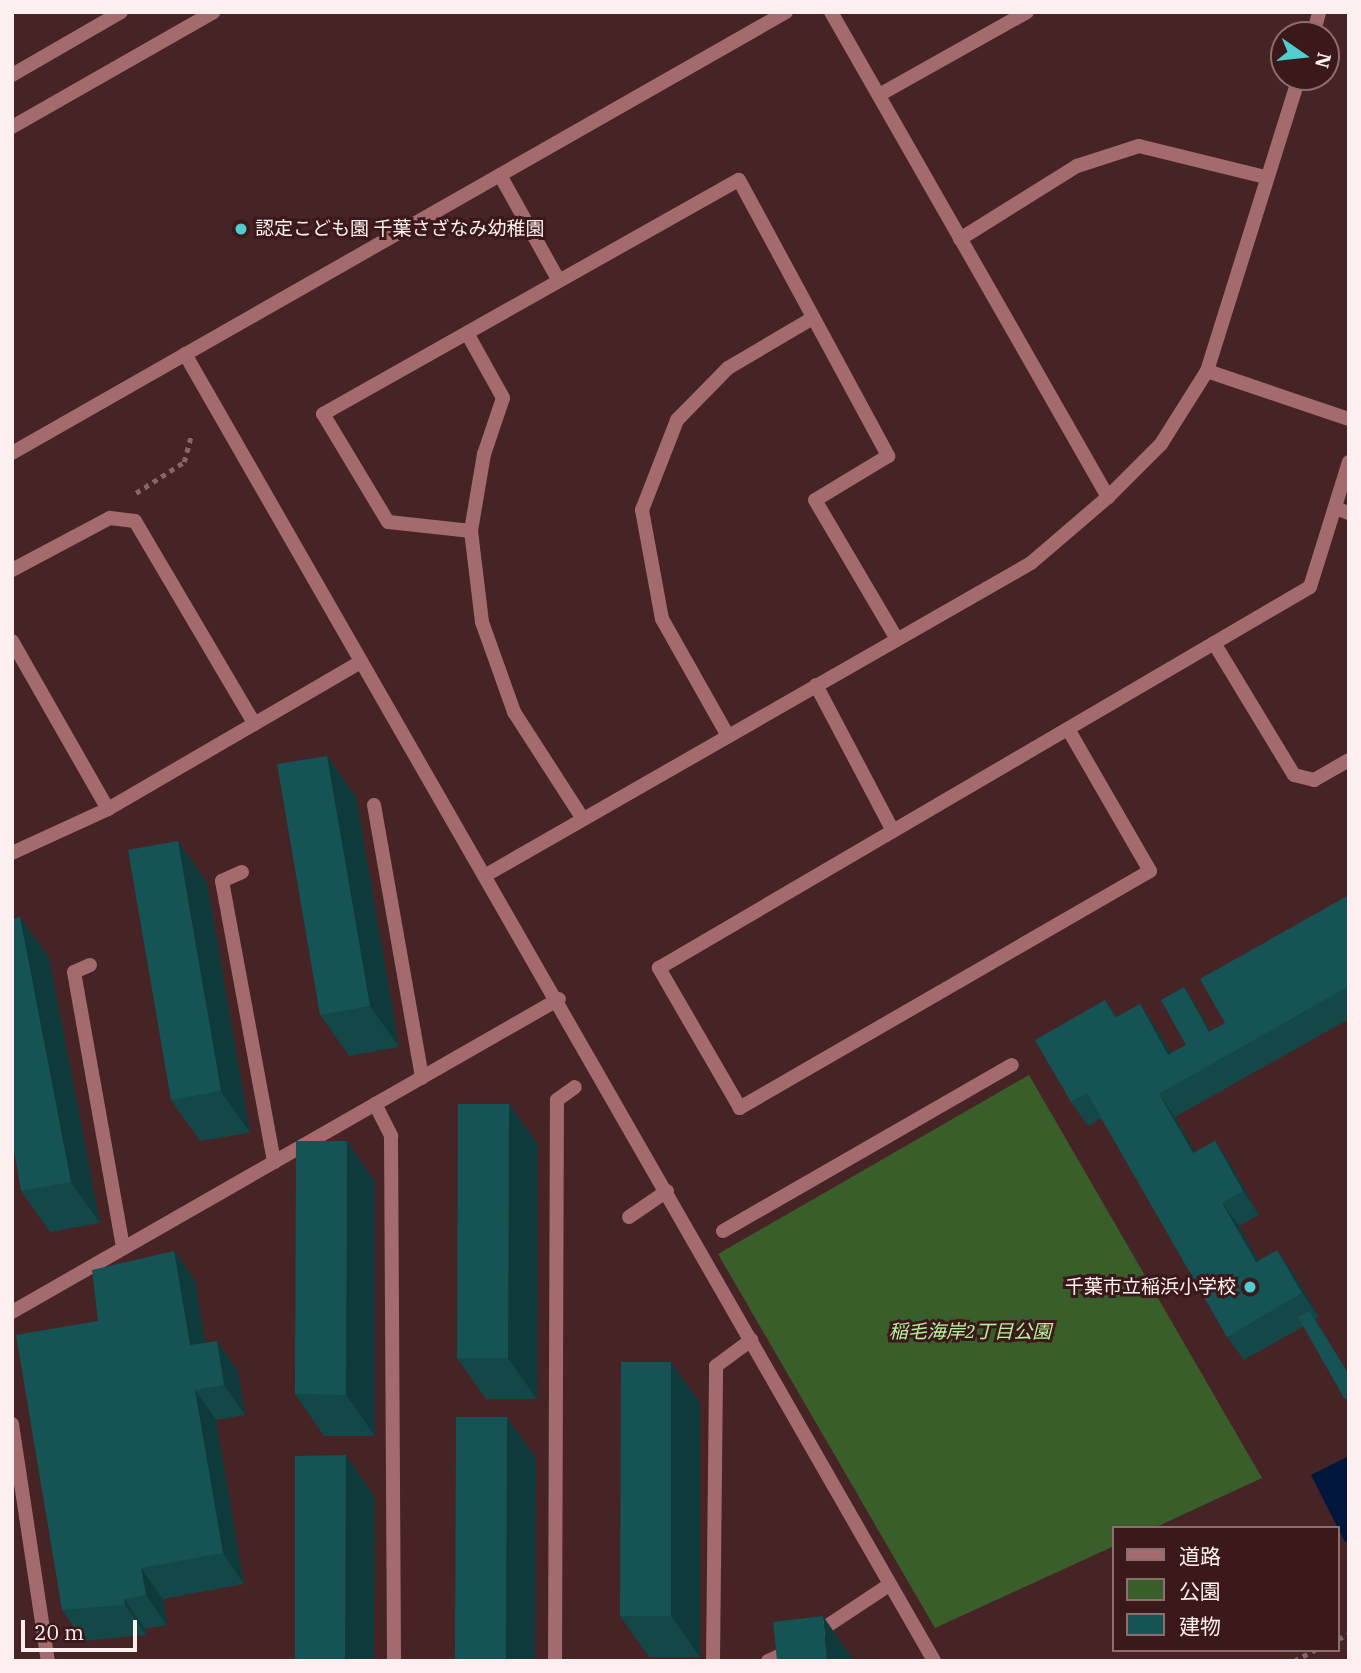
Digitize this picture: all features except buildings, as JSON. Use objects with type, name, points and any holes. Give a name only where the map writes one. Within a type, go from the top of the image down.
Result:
[{"type":"street","points":[[12,75],[121,12]]},
{"type":"street","points":[[12,127],[214,12]]},
{"type":"street","points":[[12,453],[786,12]]},
{"type":"street","points":[[831,12],[1108,498]]},
{"type":"street","points":[[879,95],[1027,12]]},
{"type":"street","points":[[486,875],[1031,563],[1108,498],[1161,444],[1207,371],[1265,177],[1294,91]]},
{"type":"street","points":[[960,239],[1077,166],[1139,146],[1265,177]]},
{"type":"street","points":[[500,175],[559,281]]},
{"type":"street","points":[[471,531],[388,522],[323,414],[739,180],[888,456],[815,500],[897,639]]},
{"type":"street","points":[[728,736],[662,619],[642,510],[677,420],[728,368],[813,318]]},
{"type":"street","points":[[467,333],[503,398],[484,454],[471,531],[482,622],[514,712],[583,819]]},
{"type":"street","points":[[185,354],[361,662],[559,999],[934,1661]]},
{"type":"street","points":[[1207,371],[1349,418]]},
{"type":"street","points":[[1068,729],[1150,872],[740,1108],[659,968],[1310,587],[1342,510],[1349,462]]},
{"type":"street","points":[[12,570],[110,518],[135,521],[252,720]]},
{"type":"street","points":[[12,641],[108,809]]},
{"type":"street","points":[[1214,643],[1294,775],[1314,780],[1349,760]]},
{"type":"street","points":[[12,853],[108,809],[252,720],[361,662]]},
{"type":"street","points":[[816,685],[893,831]]},
{"type":"street","points":[[374,805],[422,1078]]},
{"type":"street","points":[[242,872],[222,881],[274,1162]]},
{"type":"street","points":[[90,965],[74,971],[123,1248]]},
{"type":"street","points":[[12,1312],[559,999]]},
{"type":"street","points":[[723,1231],[1012,1065]]},
{"type":"street","points":[[555,1661],[557,1100],[575,1087]]},
{"type":"street","points":[[375,1104],[391,1136],[394,1661]]},
{"type":"street","points":[[629,1217],[667,1191]]},
{"type":"street","points":[[713,1661],[716,1366],[751,1340]]},
{"type":"street","points":[[12,1424],[48,1661]]},
{"type":"street","points":[[768,1661],[889,1585]]},
{"type":"path","points":[[124,520],[135,494],[184,462],[191,435]]},
{"type":"path","points":[[1294,1661],[1311,1652]]},
{"type":"green space","name":"稲毛海岸2丁目公園","points":[[1029,1075],[1262,1478],[1158,1526],[1112,1526],[1112,1547],[935,1628],[718,1254]]},
{"type":"water","points":[[1349,1456],[1349,1540],[1345,1542],[1340,1526],[1337,1526],[1311,1475]]},
{"type":"place","name":"認定こども園 千葉さざなみ幼稚園","points":[[241,229]]},
{"type":"place","name":"千葉市立稲浜小学校","points":[[1250,1287]]}]
